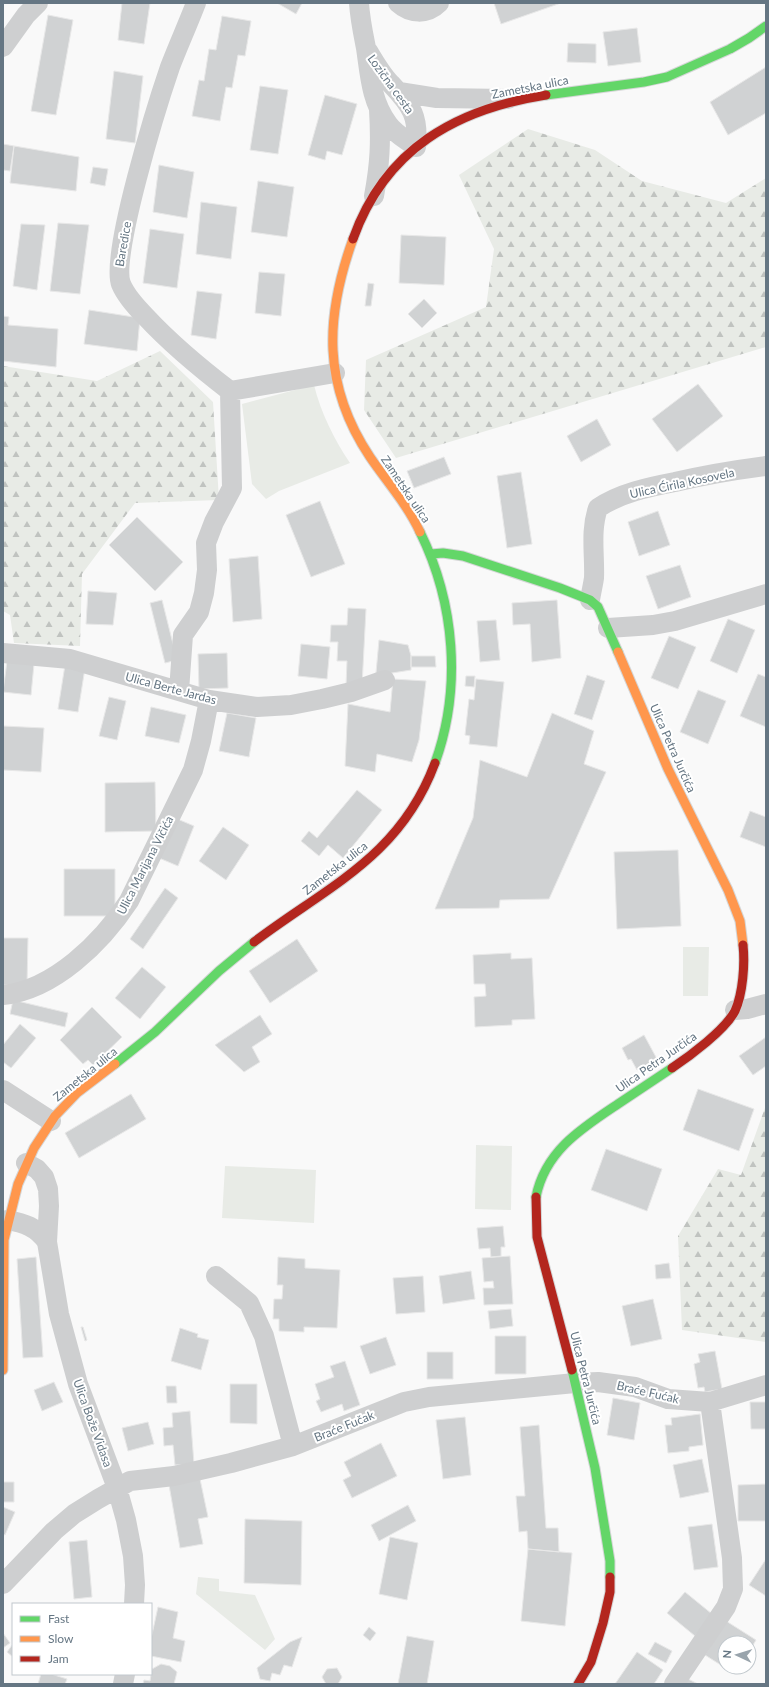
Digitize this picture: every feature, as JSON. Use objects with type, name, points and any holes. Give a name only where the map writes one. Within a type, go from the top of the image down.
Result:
[{"type":"main road","name":"Zametska ulica","points":[[3,1370],[4,1240],[7,1220],[13,1198],[26,1163],[51,1121],[70,1099],[135,1049],[187,1004],[240,952],[361,866],[392,836],[413,808],[428,778],[440,746],[451,676],[449,625],[445,603],[431,554],[412,517],[364,446],[344,407],[335,373],[333,333],[337,288],[344,262],[354,236],[374,196],[399,163],[416,148],[444,126],[477,110],[514,99],[661,79],[722,53],[753,36],[766,26]]},
{"type":"main road","points":[[431,554],[443,553],[463,556],[560,588],[590,600]]},
{"type":"main road","name":"Ulica Petra Jurčića","points":[[578,1684],[591,1662],[603,1623],[610,1592],[610,1561],[599,1488],[575,1383],[537,1237],[536,1196],[549,1163],[561,1147],[586,1125],[692,1055],[728,1021],[735,1010],[744,975],[744,955],[740,921],[728,890],[668,769],[608,628],[598,607],[590,600]]},
{"type":"street","points":[[3,47],[26,16],[38,3]]},
{"type":"street","name":"Baredice","points":[[196,3],[170,66],[151,130],[128,216],[120,253],[118,274],[120,283],[137,308],[170,342],[230,391]]},
{"type":"street","name":"Lozična cesta","points":[[359,3],[360,21],[366,48],[370,80],[378,108],[388,124],[397,134],[416,148],[418,133],[412,110],[381,71],[366,48]]},
{"type":"street","points":[[398,3],[403,8],[421,12],[430,10],[439,3]]},
{"type":"street","points":[[399,92],[437,98],[514,99]]},
{"type":"street","points":[[374,196],[380,162],[381,145],[378,108]]},
{"type":"street","points":[[179,691],[183,635],[199,612],[204,593],[207,570],[206,542],[214,522],[232,488],[230,391],[335,373]]},
{"type":"street","name":"Ulica Ćirila Kosovela","points":[[590,600],[594,578],[594,517],[598,508],[619,496],[650,487],[712,474],[766,466]]},
{"type":"street","points":[[608,628],[653,625],[675,621],[766,594]]},
{"type":"street","name":"Ulica Berte Jardas","points":[[3,653],[70,659],[208,700],[257,707],[291,705],[351,692],[385,680]]},
{"type":"street","name":"Ulica Marijana Vičića","points":[[3,995],[29,989],[66,968],[102,936],[118,918],[129,901],[193,770],[201,741],[208,700]]},
{"type":"street","points":[[735,1010],[747,1010],[766,1004]]},
{"type":"street","points":[[3,1090],[51,1121]]},
{"type":"street","name":"Ulica Bože Vidasa","points":[[26,1163],[37,1169],[44,1177],[48,1189],[49,1206],[47,1242],[59,1314],[78,1384],[117,1488],[126,1520],[133,1556],[135,1585],[134,1603]]},
{"type":"street","points":[[7,1220],[33,1227],[42,1233],[47,1242]]},
{"type":"street","points":[[216,1276],[249,1303],[264,1336],[293,1446]]},
{"type":"street","name":"Braće Fućak","points":[[575,1383],[598,1382],[635,1387],[668,1399],[710,1402],[766,1385]]},
{"type":"street","name":"Braće Fučak","points":[[3,1584],[54,1531],[74,1514],[130,1481],[174,1476],[231,1463],[293,1446],[404,1402],[428,1397],[575,1383]]},
{"type":"street","points":[[674,1684],[726,1607],[733,1589],[732,1558],[710,1402]]},
{"type":"green space","points":[[528,129],[595,150],[642,181],[726,203],[766,178],[766,347],[396,458],[364,410],[366,360],[486,307],[494,249],[459,175]]},
{"type":"green space","points":[[160,351],[213,402],[219,500],[135,503],[82,574],[80,646],[14,643],[10,615],[3,611],[3,366],[97,381]]},
{"type":"green space","points":[[314,385],[320,406],[329,426],[350,463],[279,491],[266,499],[252,484],[242,404]]},
{"type":"green space","points":[[683,947],[709,947],[708,996],[683,996]]},
{"type":"green space","points":[[766,1105],[766,1342],[682,1330],[678,1236],[718,1169],[741,1175]]},
{"type":"green space","points":[[476,1145],[512,1146],[511,1210],[475,1209]]},
{"type":"green space","points":[[225,1166],[316,1170],[314,1223],[222,1218]]},
{"type":"green space","points":[[198,1577],[219,1579],[219,1591],[255,1595],[275,1639],[265,1650],[196,1594]]},
{"type":"building","points":[[122,3],[150,3],[144,44],[118,40]]},
{"type":"building","points":[[277,3],[302,3],[296,14]]},
{"type":"building","points":[[494,3],[561,3],[501,24]]},
{"type":"building","points":[[48,15],[73,20],[56,115],[31,111]]},
{"type":"building","points":[[222,16],[251,21],[245,56],[238,55],[232,88],[226,87],[220,121],[192,116],[199,80],[204,81],[209,49],[216,50]]},
{"type":"building","points":[[637,28],[641,62],[608,66],[603,32]]},
{"type":"building","points":[[568,43],[596,44],[596,63],[567,62]]},
{"type":"building","points":[[766,67],[766,113],[728,135],[710,102]]},
{"type":"building","points":[[114,71],[143,76],[135,143],[106,139]]},
{"type":"building","points":[[260,86],[288,90],[278,154],[250,150]]},
{"type":"building","points":[[325,95],[357,104],[342,155],[327,151],[325,160],[308,155]]},
{"type":"building","points":[[3,144],[14,146],[10,171],[3,170]]},
{"type":"building","points":[[14,146],[79,157],[76,191],[10,183]]},
{"type":"building","points":[[159,165],[194,172],[187,218],[153,212]]},
{"type":"building","points":[[93,167],[108,169],[105,186],[90,183]]},
{"type":"building","points":[[258,181],[294,187],[287,237],[251,232]]},
{"type":"building","points":[[201,202],[237,207],[231,259],[196,254]]},
{"type":"building","points":[[58,223],[89,225],[80,294],[50,291]]},
{"type":"building","points":[[21,224],[45,225],[37,290],[13,286]]},
{"type":"building","points":[[150,229],[184,234],[177,288],[143,283]]},
{"type":"building","points":[[401,235],[446,237],[444,285],[399,283]]},
{"type":"building","points":[[259,272],[285,274],[281,316],[255,313]]},
{"type":"building","points":[[368,283],[374,284],[371,306],[365,306]]},
{"type":"building","points":[[197,291],[222,294],[216,339],[191,335]]},
{"type":"building","points":[[424,299],[437,313],[422,328],[408,314]]},
{"type":"building","points":[[89,310],[140,318],[137,351],[84,344]]},
{"type":"building","points":[[3,316],[9,317],[8,325],[58,329],[56,367],[3,361]]},
{"type":"building","points":[[698,384],[723,416],[677,452],[652,419]]},
{"type":"building","points":[[597,419],[611,445],[581,462],[567,436]]},
{"type":"building","points":[[444,457],[451,474],[414,488],[407,471]]},
{"type":"building","points":[[521,472],[532,544],[507,548],[497,476]]},
{"type":"building","points":[[320,501],[345,564],[311,577],[286,515]]},
{"type":"building","points":[[658,511],[670,545],[639,556],[628,522]]},
{"type":"building","points":[[137,517],[183,562],[155,591],[109,545]]},
{"type":"building","points":[[258,556],[262,619],[233,622],[229,559]]},
{"type":"building","points":[[680,565],[691,597],[658,609],[646,576]]},
{"type":"building","points":[[88,591],[117,593],[113,625],[86,624]]},
{"type":"building","points":[[162,600],[177,660],[165,663],[150,603]]},
{"type":"building","points":[[557,600],[561,658],[532,662],[530,624],[513,625],[512,603]]},
{"type":"building","points":[[348,608],[366,609],[362,686],[346,686],[347,661],[337,661],[338,642],[330,642],[331,625],[347,625]]},
{"type":"building","points":[[728,619],[755,630],[737,673],[710,661]]},
{"type":"building","points":[[496,620],[500,660],[480,662],[477,621]]},
{"type":"building","points":[[669,636],[696,647],[678,689],[651,678]]},
{"type":"building","points":[[379,640],[408,645],[411,656],[411,670],[392,673],[376,673]]},
{"type":"building","points":[[301,644],[330,647],[327,679],[298,676]]},
{"type":"building","points":[[227,653],[228,688],[199,689],[198,654]]},
{"type":"building","points":[[411,656],[435,656],[436,667],[411,667]]},
{"type":"building","points":[[7,661],[34,664],[31,695],[3,692]]},
{"type":"building","points":[[65,665],[85,668],[78,712],[58,709]]},
{"type":"building","points":[[758,674],[766,677],[766,727],[740,716]]},
{"type":"building","points":[[587,675],[605,681],[592,720],[574,714]]},
{"type":"building","points":[[466,676],[475,676],[474,687],[465,686]]},
{"type":"building","points":[[393,679],[426,681],[419,740],[412,762],[377,754],[375,772],[345,766],[348,704],[390,712]]},
{"type":"building","points":[[476,679],[504,682],[497,747],[469,744],[470,736],[465,735],[469,699],[474,700]]},
{"type":"building","points":[[698,690],[726,701],[708,744],[680,732]]},
{"type":"building","points":[[109,697],[126,701],[117,740],[99,736]]},
{"type":"building","points":[[151,707],[186,715],[179,743],[145,736]]},
{"type":"building","points":[[227,713],[256,718],[249,757],[219,751]]},
{"type":"building","points":[[552,713],[594,731],[584,764],[606,772],[549,899],[500,900],[499,908],[435,909],[473,818],[480,760],[527,777]]},
{"type":"building","points":[[3,726],[44,728],[41,772],[3,770]]},
{"type":"building","points":[[155,782],[156,831],[105,832],[105,783]]},
{"type":"building","points":[[357,790],[382,810],[343,858],[328,845],[319,856],[301,841],[309,831],[317,838]]},
{"type":"building","points":[[750,811],[766,817],[766,847],[740,837]]},
{"type":"building","points":[[175,818],[194,826],[178,866],[159,858]]},
{"type":"building","points":[[223,827],[249,845],[226,880],[199,861]]},
{"type":"building","points":[[678,850],[681,926],[617,929],[614,852]]},
{"type":"building","points":[[64,869],[115,869],[115,916],[64,916]]},
{"type":"building","points":[[165,888],[178,898],[143,949],[130,939]]},
{"type":"building","points":[[3,938],[28,938],[27,985],[3,985]]},
{"type":"building","points":[[297,939],[318,971],[270,1003],[249,971]]},
{"type":"building","points":[[511,953],[511,959],[532,958],[535,1019],[512,1020],[512,1025],[475,1027],[474,997],[486,996],[485,984],[474,984],[473,955]]},
{"type":"building","points":[[142,967],[166,987],[140,1019],[115,998]]},
{"type":"building","points":[[13,1000],[68,1013],[65,1027],[10,1014]]},
{"type":"building","points":[[92,1007],[122,1037],[93,1065],[88,1060],[83,1064],[60,1040]]},
{"type":"building","points":[[260,1015],[272,1034],[252,1047],[260,1062],[244,1072],[215,1045]]},
{"type":"building","points":[[20,1024],[36,1038],[11,1068],[3,1062],[3,1045]]},
{"type":"building","points":[[644,1035],[657,1059],[637,1070],[631,1059],[628,1060],[622,1048]]},
{"type":"building","points":[[766,1037],[766,1066],[753,1075],[739,1056]]},
{"type":"building","points":[[698,1089],[754,1109],[739,1151],[683,1130]]},
{"type":"building","points":[[131,1094],[146,1119],[79,1158],[65,1133]]},
{"type":"building","points":[[606,1149],[662,1169],[647,1211],[591,1190]]},
{"type":"building","points":[[503,1226],[505,1247],[501,1247],[501,1256],[491,1257],[490,1248],[479,1249],[477,1228]]},
{"type":"building","points":[[510,1256],[513,1304],[484,1305],[483,1288],[494,1288],[493,1281],[484,1282],[482,1258]]},
{"type":"building","points":[[36,1257],[43,1357],[23,1358],[17,1259]]},
{"type":"building","points":[[278,1257],[305,1259],[305,1268],[340,1270],[337,1328],[304,1327],[304,1332],[279,1331],[279,1319],[273,1319],[274,1299],[282,1299],[283,1285],[277,1285]]},
{"type":"building","points":[[669,1263],[671,1278],[656,1279],[655,1265]]},
{"type":"building","points":[[471,1271],[475,1299],[443,1304],[439,1276]]},
{"type":"building","points":[[423,1276],[425,1312],[396,1314],[393,1278]]},
{"type":"building","points":[[653,1299],[662,1339],[631,1346],[622,1306]]},
{"type":"building","points":[[511,1309],[513,1326],[490,1329],[488,1311]]},
{"type":"building","points":[[81,1327],[83,1327],[87,1340],[85,1341]]},
{"type":"building","points":[[180,1328],[198,1334],[197,1337],[209,1340],[201,1370],[171,1361]]},
{"type":"building","points":[[495,1336],[526,1336],[526,1374],[495,1374]]},
{"type":"building","points":[[386,1337],[396,1365],[370,1374],[360,1346]]},
{"type":"building","points":[[715,1351],[722,1389],[705,1392],[704,1387],[698,1388],[694,1364],[700,1362],[698,1354]]},
{"type":"building","points":[[427,1352],[453,1352],[453,1379],[427,1379]]},
{"type":"building","points":[[345,1361],[360,1405],[344,1411],[342,1404],[321,1412],[316,1401],[320,1399],[315,1384],[334,1377],[330,1366]]},
{"type":"building","points":[[54,1382],[63,1402],[42,1411],[34,1390]]},
{"type":"building","points":[[230,1384],[257,1384],[257,1424],[230,1423]]},
{"type":"building","points":[[166,1386],[176,1386],[177,1403],[167,1403]]},
{"type":"building","points":[[613,1398],[640,1403],[634,1440],[607,1435]]},
{"type":"building","points":[[750,1402],[766,1402],[766,1429],[751,1429]]},
{"type":"building","points":[[190,1411],[194,1464],[175,1465],[173,1445],[164,1446],[163,1428],[173,1427],[172,1413]]},
{"type":"building","points":[[700,1414],[703,1445],[689,1447],[689,1451],[668,1453],[665,1425],[672,1425],[671,1418]]},
{"type":"building","points":[[465,1417],[471,1475],[443,1479],[436,1420]]},
{"type":"building","points":[[148,1422],[154,1444],[128,1451],[122,1428]]},
{"type":"building","points":[[539,1425],[546,1528],[558,1528],[559,1552],[528,1549],[527,1531],[519,1532],[516,1496],[525,1496],[520,1427]]},
{"type":"building","points":[[381,1443],[397,1476],[352,1498],[343,1480],[351,1476],[344,1462]]},
{"type":"building","points":[[702,1459],[709,1492],[680,1498],[673,1465]]},
{"type":"building","points":[[200,1479],[208,1517],[198,1519],[203,1544],[180,1548],[169,1485]]},
{"type":"building","points":[[3,1482],[14,1482],[14,1502],[3,1502]]},
{"type":"building","points":[[766,1484],[766,1521],[738,1521],[738,1485]]},
{"type":"building","points":[[408,1505],[416,1521],[379,1541],[371,1525]]},
{"type":"building","points":[[3,1507],[15,1512],[5,1535],[3,1534]]},
{"type":"building","points":[[245,1519],[302,1521],[301,1585],[244,1583]]},
{"type":"building","points":[[712,1524],[718,1567],[694,1570],[688,1527]]},
{"type":"building","points":[[390,1537],[418,1543],[407,1600],[379,1594]]},
{"type":"building","points":[[87,1540],[92,1597],[74,1599],[69,1542]]},
{"type":"building","points":[[528,1549],[572,1553],[565,1626],[521,1621]]},
{"type":"building","points":[[766,1559],[766,1596],[749,1585]]},
{"type":"building","points":[[685,1592],[712,1614],[695,1636],[667,1613]]},
{"type":"building","points":[[158,1607],[178,1612],[173,1638],[185,1641],[181,1662],[152,1656],[152,1634]]},
{"type":"building","points":[[726,1621],[748,1635],[717,1635]]},
{"type":"building","points":[[369,1627],[376,1633],[370,1641],[363,1635]]},
{"type":"building","points":[[3,1633],[10,1643],[3,1648]]},
{"type":"building","points":[[407,1636],[434,1641],[427,1684],[398,1684]]},
{"type":"building","points":[[717,1636],[717,1663],[705,1655]]},
{"type":"building","points":[[302,1637],[292,1667],[284,1665],[280,1675],[272,1673],[270,1681],[260,1679],[257,1668],[290,1642]]},
{"type":"building","points":[[655,1642],[672,1651],[666,1663],[648,1654]]},
{"type":"building","points":[[12,1645],[12,1656],[7,1652]]},
{"type":"building","points":[[637,1652],[663,1670],[654,1684],[615,1684]]},
{"type":"building","points":[[161,1664],[170,1666],[177,1672],[174,1684],[143,1684],[144,1680],[150,1681],[152,1669]]},
{"type":"building","points":[[337,1668],[342,1677],[338,1684],[326,1684],[322,1677],[327,1669]]},
{"type":"building","points":[[41,1675],[54,1675],[67,1679],[65,1684],[38,1684]]},
{"type":"building","points":[[686,1678],[698,1684],[682,1684]]},
{"type":"traffic: fast","points":[[546,95],[644,82],[667,77],[730,49],[766,26]]},
{"type":"traffic: fast","points":[[420,532],[432,559],[441,588],[451,646],[449,705],[444,734],[435,763]]},
{"type":"traffic: fast","points":[[431,554],[443,553],[463,556],[560,588],[590,600],[598,607],[618,652]]},
{"type":"traffic: fast","points":[[115,1064],[155,1032],[219,971],[254,942]]},
{"type":"traffic: fast","points":[[536,1197],[548,1166],[567,1142],[591,1122],[672,1068]]},
{"type":"traffic: fast","points":[[572,1370],[595,1468],[610,1561],[610,1577]]},
{"type":"traffic: slow","points":[[353,239],[337,296],[333,323],[333,350],[336,377],[343,404],[354,430],[370,457],[409,512],[420,532]]},
{"type":"traffic: slow","points":[[618,652],[668,769],[728,890],[740,921],[743,945]]},
{"type":"traffic: slow","points":[[3,1370],[4,1240],[18,1184],[34,1148],[55,1116],[77,1093],[115,1064]]},
{"type":"traffic: jam","points":[[353,239],[367,208],[384,180],[404,158],[428,138],[454,123],[482,111],[513,102],[546,95]]},
{"type":"traffic: jam","points":[[254,942],[335,886],[382,846],[402,823],[420,795],[435,763]]},
{"type":"traffic: jam","points":[[672,1068],[697,1050],[715,1034],[735,1011],[740,996],[743,978],[743,945]]},
{"type":"traffic: jam","points":[[536,1197],[537,1237],[572,1370]]},
{"type":"traffic: jam","points":[[578,1684],[591,1662],[603,1623],[610,1592],[610,1577]]}]
